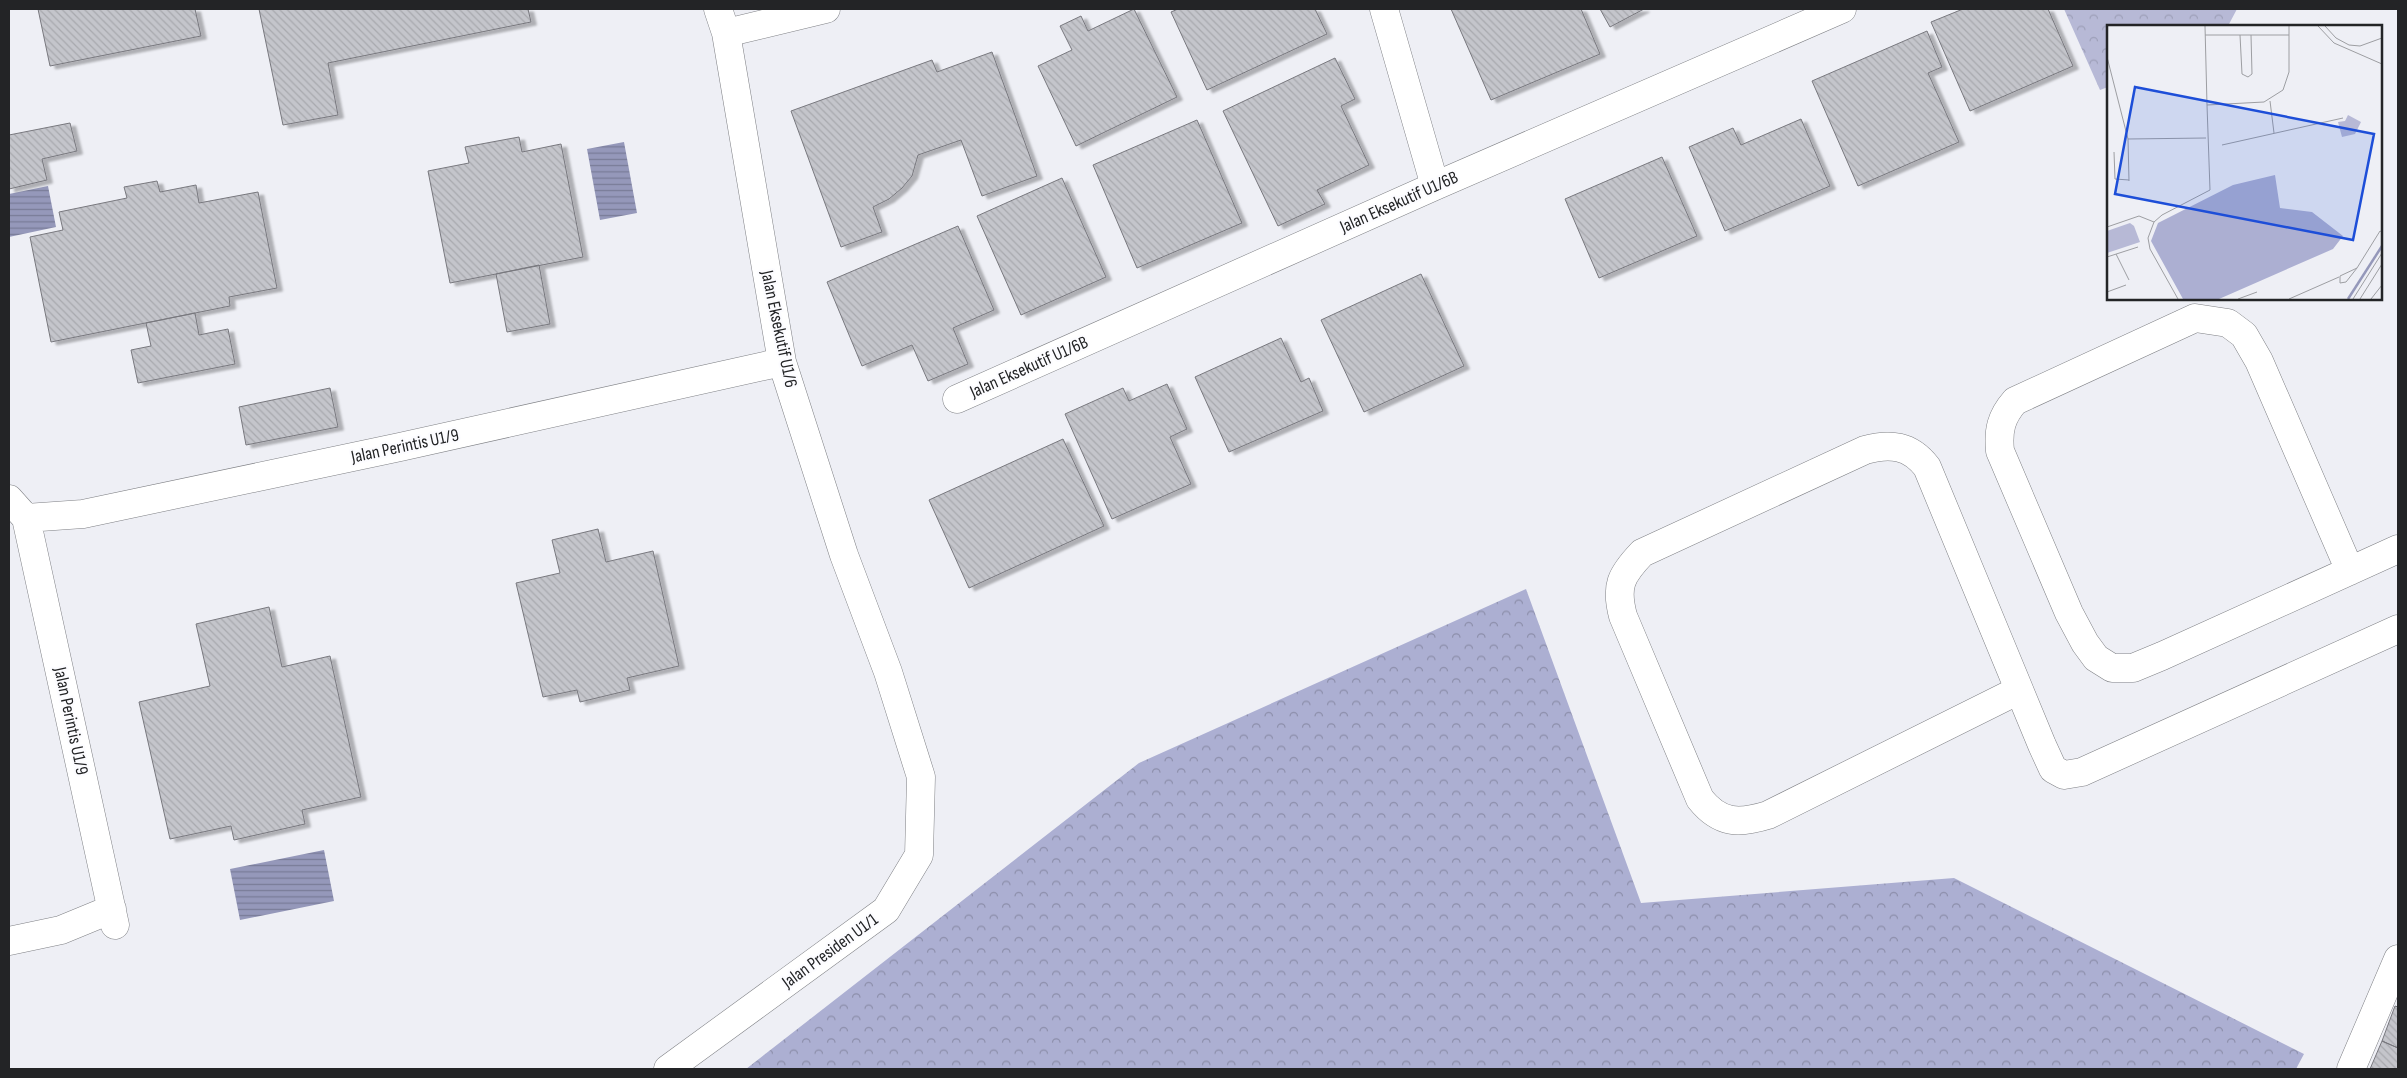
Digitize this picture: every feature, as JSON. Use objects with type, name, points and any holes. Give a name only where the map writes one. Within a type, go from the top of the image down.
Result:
[{"type":"street","name":"Jalan Eksekutif U1/6","points":[[826,9],[722,21],[782,362],[844,555],[888,672]]},
{"type":"street","points":[[1384,9],[1435,186]]},
{"type":"street","name":"Jalan Eksekutif U1/6B","points":[[957,399],[1435,186],[1842,9]]},
{"type":"street","points":[[2350,571],[2259,362],[2244,335],[2228,322],[2195,318],[2014,401],[2004,413],[1998,432],[2000,450],[2069,613],[2085,643],[2096,658],[2112,668],[2133,668],[2350,571],[2398,549]]},
{"type":"street","name":"Jalan Perintis U1/9","points":[[9,941],[114,917],[18,509],[93,512],[400,447],[782,362]]},
{"type":"street","points":[[2019,690],[1768,815],[1746,822],[1727,819],[1711,813],[1700,799],[1623,616],[1618,596],[1628,568],[1642,553],[1865,450],[1882,445],[1900,448],[1917,454],[1927,466],[2053,769],[2064,775],[2082,772],[2398,629]]},
{"type":"street","name":"Jalan Presiden U1/1","points":[[668,1069],[886,910],[920,854],[921,777],[888,672]]},
{"type":"street","points":[[2351,1069],[2398,959]]},
{"type":"green space","points":[[2064,9],[2237,9],[2229,25],[2107,25],[2107,87],[2100,90]]},
{"type":"green space","points":[[1526,589],[1641,903],[1954,878],[2304,1054],[2296,1069],[746,1069],[1139,763]]},
{"type":"shaded area","points":[[624,142],[637,213],[600,220],[587,149]]},
{"type":"shaded area","points":[[48,186],[56,227],[9,237],[9,194]]},
{"type":"shaded area","points":[[324,850],[334,901],[240,920],[230,869]]},
{"type":"building","points":[[38,9],[195,9],[201,36],[50,66]]},
{"type":"building","points":[[259,9],[528,9],[531,22],[328,63],[338,115],[283,125]]},
{"type":"building","points":[[1134,9],[1177,97],[1076,146],[1038,66],[1072,50],[1060,26],[1081,16],[1088,31]]},
{"type":"building","points":[[1178,9],[1315,9],[1327,34],[1207,90],[1171,12]]},
{"type":"building","points":[[1451,9],[1581,9],[1600,54],[1491,100]]},
{"type":"building","points":[[1600,9],[1644,9],[1610,27]]},
{"type":"building","points":[[1963,9],[2048,9],[2073,66],[1970,111],[1931,22]]},
{"type":"building","points":[[1927,31],[1942,67],[1928,73],[1959,142],[1858,186],[1812,81]]},
{"type":"building","points":[[992,52],[1037,176],[982,196],[961,140],[918,155],[912,176],[902,188],[889,199],[873,207],[882,232],[841,247],[791,111],[932,60],[937,72]]},
{"type":"building","points":[[1335,58],[1355,99],[1341,106],[1369,165],[1317,190],[1325,204],[1278,226],[1223,111]]},
{"type":"building","points":[[1801,119],[1830,186],[1725,231],[1689,147],[1733,128],[1741,145]]},
{"type":"building","points":[[1197,120],[1242,223],[1137,268],[1093,165]]},
{"type":"building","points":[[70,123],[77,151],[42,159],[47,180],[9,189],[9,135]]},
{"type":"building","points":[[519,137],[522,152],[561,144],[583,257],[450,283],[428,171],[469,163],[465,147]]},
{"type":"building","points":[[1662,157],[1697,236],[1599,278],[1565,199]]},
{"type":"building","points":[[1062,178],[1106,277],[1021,315],[977,216]]},
{"type":"building","points":[[157,181],[160,192],[196,185],[199,203],[258,192],[277,288],[229,297],[230,306],[51,342],[30,237],[63,230],[59,212],[127,198],[124,187]]},
{"type":"building","points":[[958,226],[994,310],[953,328],[968,364],[928,381],[912,345],[862,366],[827,282]]},
{"type":"building","points":[[539,265],[550,324],[507,332],[496,274]]},
{"type":"building","points":[[1421,274],[1464,366],[1364,412],[1321,320]]},
{"type":"building","points":[[195,313],[199,335],[228,329],[235,364],[138,383],[131,350],[151,346],[146,323]]},
{"type":"building","points":[[1281,338],[1301,382],[1309,378],[1323,411],[1229,452],[1195,377]]},
{"type":"building","points":[[1167,384],[1187,429],[1170,437],[1191,484],[1112,519],[1065,414],[1123,388],[1129,401]]},
{"type":"building","points":[[330,388],[338,427],[246,445],[239,407]]},
{"type":"building","points":[[1063,439],[1104,526],[969,588],[929,500]]},
{"type":"building","points":[[598,529],[606,562],[653,551],[679,666],[627,678],[630,690],[580,702],[577,690],[543,697],[516,583],[560,573],[552,540]]},
{"type":"building","points":[[269,607],[282,667],[330,656],[361,797],[302,810],[305,824],[234,840],[231,826],[170,839],[139,702],[210,686],[196,624]]},
{"type":"building","points":[[2395,1006],[2398,1007],[2398,1048],[2382,1041]]},
{"type":"building","points":[[2382,1041],[2398,1048],[2398,1069],[2370,1069]]}]
